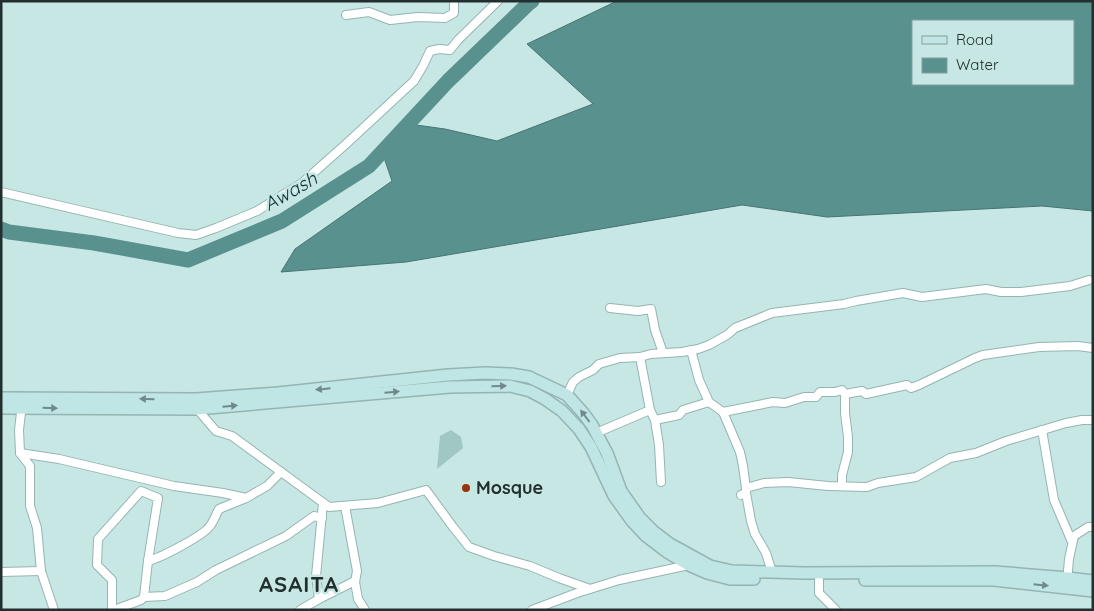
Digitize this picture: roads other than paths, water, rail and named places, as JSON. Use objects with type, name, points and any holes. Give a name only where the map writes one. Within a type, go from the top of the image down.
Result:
[{"type":"main road","points":[[1,398],[22,402],[196,404],[449,381],[485,373],[529,377],[567,395],[584,414],[608,453],[621,491],[640,518],[670,544],[710,566],[731,574],[772,572],[819,580],[994,580],[1067,583],[1093,581]]},
{"type":"main road","points":[[449,381],[510,386],[545,399],[562,411],[579,429],[591,447],[614,496],[632,521],[646,536],[667,552],[707,573],[803,576],[995,572],[1067,583],[1093,591]]},
{"type":"main road","points":[[1,408],[22,402]]},
{"type":"street","points":[[346,14],[369,12],[390,20],[418,17],[445,18],[454,13],[454,1]]},
{"type":"street","points":[[1,192],[178,234],[196,235],[216,228],[257,211],[302,183],[414,81],[430,51],[450,50],[498,1]]},
{"type":"street","points":[[567,395],[573,382],[593,370],[599,364],[620,358],[640,358],[652,354],[698,349],[727,335],[735,328],[772,313],[801,311],[903,294],[922,297],[986,289],[1001,292],[1020,292],[1070,286],[1089,280]]},
{"type":"street","points":[[610,308],[638,312],[651,308],[663,353]]},
{"type":"street","points":[[845,394],[862,391],[866,394],[907,385],[911,388],[983,356],[1039,347],[1078,346],[1093,348]]},
{"type":"street","points":[[691,350],[699,380],[709,402],[723,412],[740,452],[744,466],[744,492],[751,521],[755,534],[766,552],[772,572]]},
{"type":"street","points":[[640,358],[650,410],[655,420],[659,445],[661,482]]},
{"type":"street","points":[[723,412],[773,402],[816,397],[820,392],[842,390],[845,394],[848,437],[848,452],[842,475],[842,486]]},
{"type":"street","points":[[22,402],[19,430],[20,453],[30,466],[30,506],[37,528],[41,571],[54,610]]},
{"type":"street","points":[[655,420],[679,415],[683,410],[709,402]]},
{"type":"street","points":[[196,404],[216,431],[232,436],[329,508],[378,503],[426,490],[469,547],[530,566],[590,589]]},
{"type":"street","points":[[596,433],[650,410]]},
{"type":"street","points":[[744,492],[764,483],[788,482],[867,487],[878,483],[916,477],[950,458],[976,453],[1006,441],[1066,423],[1093,420]]},
{"type":"street","points":[[1042,430],[1054,500],[1072,542]]},
{"type":"street","points":[[20,453],[121,472],[174,486],[246,498]]},
{"type":"street","points":[[148,561],[156,559],[209,528],[219,509],[246,498],[267,486],[281,472]]},
{"type":"street","points":[[144,597],[158,498],[141,492],[98,539],[97,564],[112,580],[117,609],[144,597],[165,596],[173,593],[286,536],[314,516],[322,518]]},
{"type":"street","points":[[319,599],[316,576],[323,503]]},
{"type":"street","points":[[345,506],[356,557],[357,571],[355,581],[358,599],[365,610]]},
{"type":"street","points":[[1067,583],[1074,536],[1088,527],[1093,527]]},
{"type":"street","points":[[532,610],[576,593],[619,580],[689,565]]},
{"type":"street","points":[[1,572],[41,571]]},
{"type":"street","points":[[819,580],[819,592],[836,610]]},
{"type":"street","points":[[300,610],[355,581]]},
{"type":"water","points":[[617,1],[1093,1],[1093,211],[1042,206],[827,217],[742,205],[406,262],[281,272],[295,249],[392,181],[382,152],[409,124],[445,129],[497,141],[593,104],[527,44]]},
{"type":"waterway","name":"Awash","points":[[1,229],[9,232],[94,243],[188,260],[282,221],[369,166],[448,81],[532,1]]},
{"type":"place","name":"Mosque","points":[[466,488]]},
{"type":"district","name":"ASAITA","points":[[299,584]]}]
